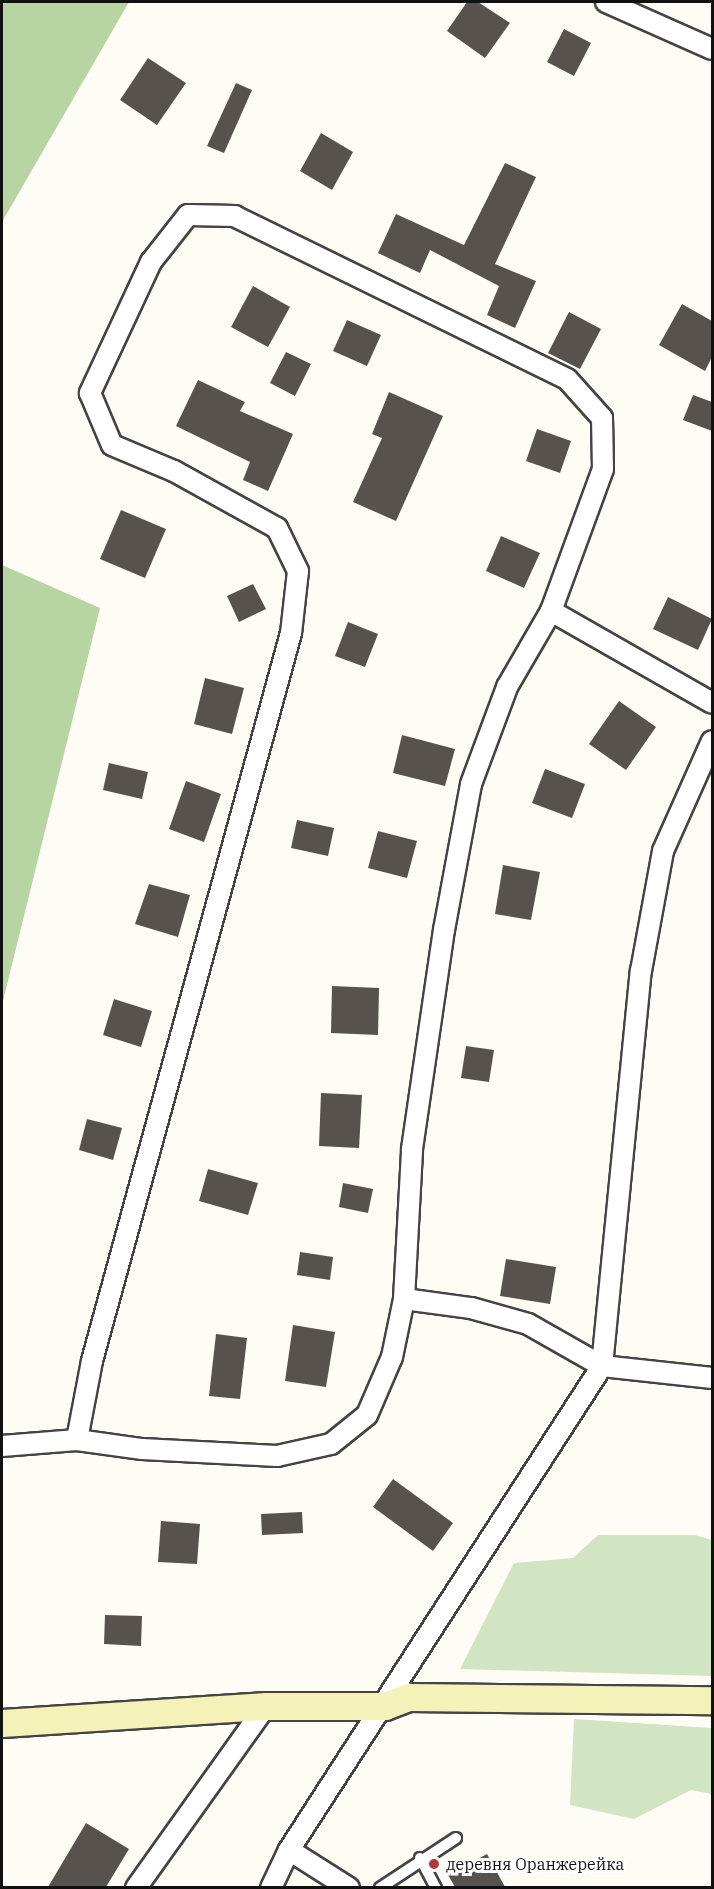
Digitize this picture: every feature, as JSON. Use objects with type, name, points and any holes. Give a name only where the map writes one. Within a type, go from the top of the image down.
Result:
[{"type":"street","points":[[606,2],[712,50]]},
{"type":"street","points":[[2,1446],[77,1440],[142,1449],[277,1456],[332,1444],[367,1415],[392,1357],[404,1299],[412,1149],[444,930],[471,784],[507,687],[551,611],[603,469],[602,418],[567,380],[235,216],[188,215],[152,262],[90,393],[111,445],[174,471],[277,528],[298,571],[291,633],[92,1361],[77,1440]]},
{"type":"street","points":[[551,611],[712,703]]},
{"type":"street","points":[[271,1887],[289,1850],[385,1706],[602,1366],[643,960],[663,851],[712,741]]},
{"type":"street","points":[[404,1299],[471,1308],[528,1324],[602,1366],[712,1378]]},
{"type":"street","points":[[2,1723],[266,1706],[385,1706],[409,1697],[712,1700]]},
{"type":"street","points":[[136,1887],[266,1706]]},
{"type":"street","points":[[289,1850],[349,1887]]},
{"type":"lane","points":[[380,1887],[420,1858],[456,1838]]},
{"type":"lane","points":[[420,1858],[436,1887]]},
{"type":"green space","points":[[2,2],[129,2],[2,222]]},
{"type":"green space","points":[[2,565],[100,608],[2,1005]]},
{"type":"green space","points":[[598,1535],[695,1535],[712,1540],[712,1676],[460,1669],[514,1563],[573,1558]]},
{"type":"green space","points":[[574,1719],[712,1728],[712,1794],[691,1790],[634,1819],[570,1805]]},
{"type":"building","points":[[467,2],[478,2],[510,23],[485,58],[447,31]]},
{"type":"building","points":[[564,29],[591,43],[574,76],[547,62]]},
{"type":"building","points":[[148,58],[186,83],[157,125],[120,100]]},
{"type":"building","points":[[236,83],[252,90],[224,153],[207,146]]},
{"type":"building","points":[[321,133],[353,152],[332,190],[300,171]]},
{"type":"building","points":[[505,163],[536,177],[495,264],[536,281],[515,328],[487,315],[499,286],[430,250],[420,273],[378,253],[396,214],[464,245]]},
{"type":"building","points":[[253,286],[290,307],[268,347],[231,327]]},
{"type":"building","points":[[682,304],[712,321],[712,357],[705,371],[659,345]]},
{"type":"building","points":[[569,312],[601,329],[580,369],[548,353]]},
{"type":"building","points":[[347,320],[381,335],[367,366],[333,351]]},
{"type":"building","points":[[286,352],[311,364],[295,396],[270,383]]},
{"type":"building","points":[[198,380],[245,402],[240,411],[293,434],[268,491],[243,480],[250,462],[176,426]]},
{"type":"building","points":[[389,392],[443,416],[396,521],[353,502],[382,438],[372,434]]},
{"type":"building","points":[[693,395],[712,402],[712,431],[683,420]]},
{"type":"building","points":[[537,429],[571,441],[560,473],[526,461]]},
{"type":"building","points":[[121,510],[166,529],[145,578],[100,559]]},
{"type":"building","points":[[501,536],[540,553],[524,588],[486,571]]},
{"type":"building","points":[[253,584],[266,609],[239,622],[227,596]]},
{"type":"building","points":[[668,597],[712,619],[698,650],[653,629]]},
{"type":"building","points":[[348,622],[378,634],[365,667],[335,656]]},
{"type":"building","points":[[205,678],[244,688],[232,734],[194,724]]},
{"type":"building","points":[[619,701],[656,727],[626,770],[589,744]]},
{"type":"building","points":[[402,735],[455,749],[445,786],[393,773]]},
{"type":"building","points":[[109,763],[148,772],[142,799],[103,790]]},
{"type":"building","points":[[545,769],[585,784],[572,818],[532,803]]},
{"type":"building","points":[[186,781],[221,794],[204,842],[169,829]]},
{"type":"building","points":[[297,820],[334,828],[328,856],[291,848]]},
{"type":"building","points":[[378,831],[417,841],[407,878],[368,868]]},
{"type":"building","points":[[503,865],[540,872],[531,920],[495,914]]},
{"type":"building","points":[[149,884],[190,895],[178,937],[135,924]]},
{"type":"building","points":[[332,986],[379,988],[378,1035],[331,1033]]},
{"type":"building","points":[[114,999],[152,1011],[141,1047],[103,1035]]},
{"type":"building","points":[[466,1046],[494,1050],[489,1082],[461,1078]]},
{"type":"building","points":[[321,1093],[362,1095],[359,1148],[319,1146]]},
{"type":"building","points":[[87,1119],[122,1128],[113,1160],[79,1150]]},
{"type":"building","points":[[208,1169],[258,1183],[248,1215],[199,1201]]},
{"type":"building","points":[[343,1183],[373,1189],[368,1213],[339,1207]]},
{"type":"building","points":[[300,1252],[333,1257],[330,1280],[297,1275]]},
{"type":"building","points":[[506,1259],[556,1267],[550,1304],[500,1296]]},
{"type":"building","points":[[293,1325],[335,1332],[326,1387],[285,1381]]},
{"type":"building","points":[[216,1334],[247,1338],[240,1399],[209,1396]]},
{"type":"building","points":[[393,1479],[453,1523],[433,1551],[373,1507]]},
{"type":"building","points":[[302,1512],[303,1533],[262,1535],[261,1514]]},
{"type":"building","points":[[161,1521],[200,1524],[197,1564],[158,1562]]},
{"type":"building","points":[[105,1615],[142,1616],[141,1646],[104,1644]]},
{"type":"building","points":[[86,1823],[129,1849],[106,1887],[48,1887]]},
{"type":"building","points":[[487,1854],[505,1887],[455,1887],[448,1875]]},
{"type":"place","name":"деревня Оранжерейка","points":[[434,1864]]}]
